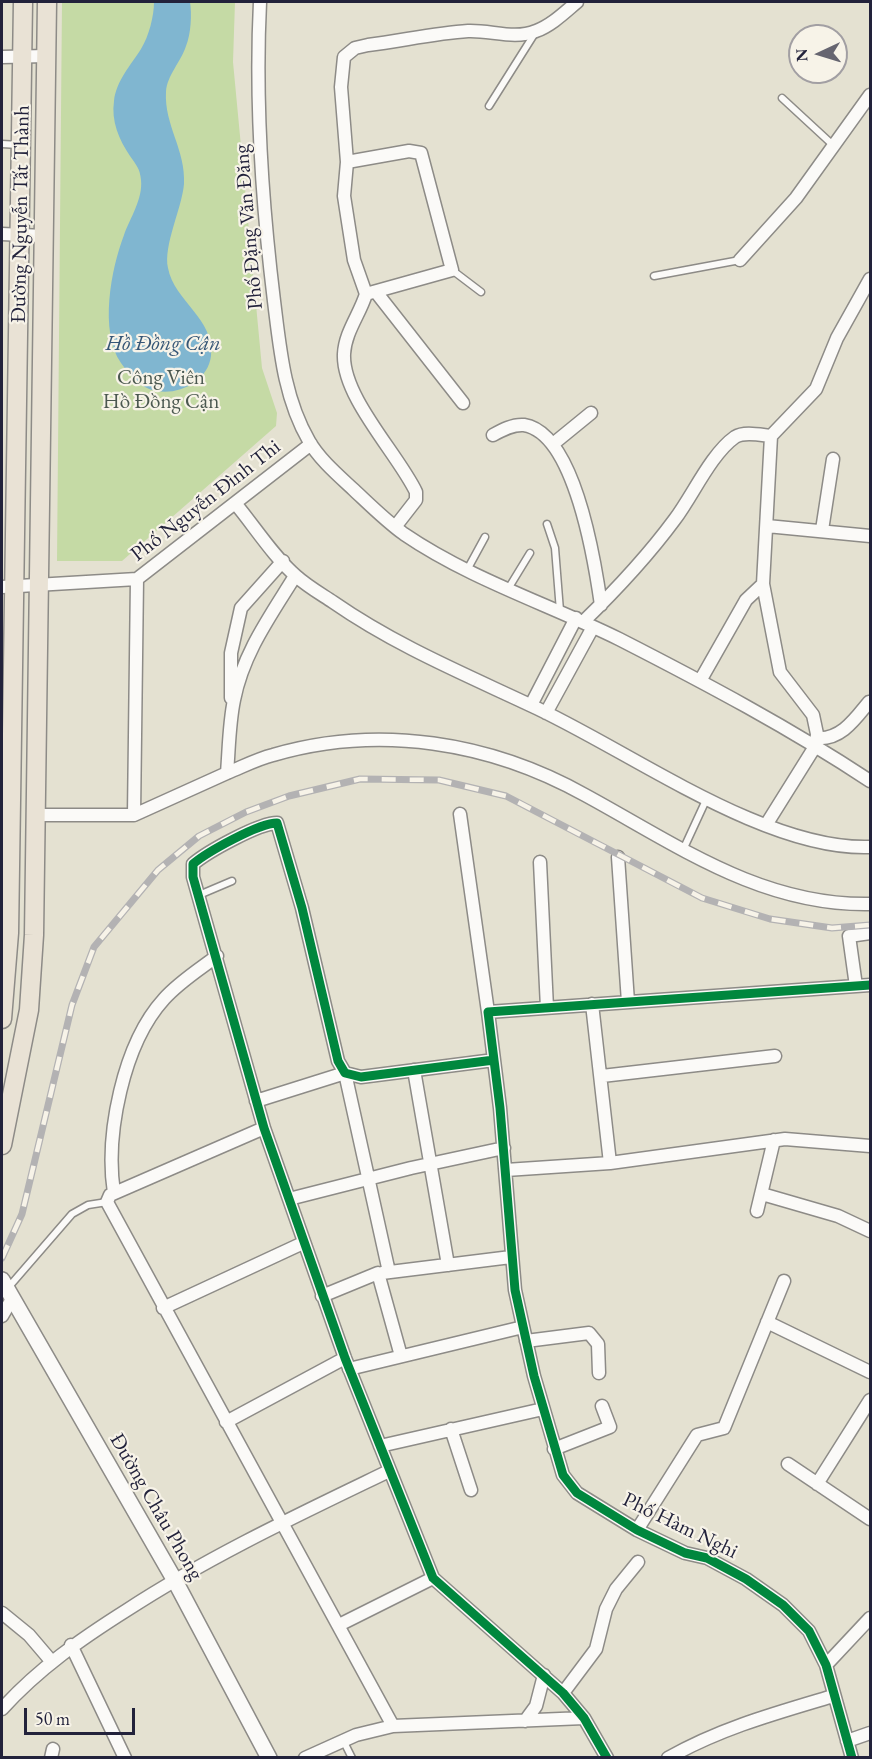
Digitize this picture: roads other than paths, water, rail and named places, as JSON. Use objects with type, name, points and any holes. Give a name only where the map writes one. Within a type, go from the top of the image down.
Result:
[{"type":"main road","name":"Đường Nguyễn Tất Thành","points":[[2,1011],[9,933],[6,833],[9,510],[20,235],[23,2]]},
{"type":"main road","name":"Đường Nguyễn Tất Thành","points":[[2,1145],[28,1010],[34,935],[47,2]]},
{"type":"main road","points":[[9,933],[34,935]]},
{"type":"street","name":"Phố Đặng Văn Đăng","points":[[260,2],[261,132],[271,275],[285,380],[296,414],[311,444],[343,480],[395,527],[467,570],[584,622],[816,742],[870,782]]},
{"type":"street","points":[[463,403],[371,293],[354,260],[344,196],[347,162],[341,87],[342,67],[348,52],[368,45],[466,31],[492,31],[518,36],[536,32],[577,2]]},
{"type":"street","points":[[2,57],[46,56]]},
{"type":"street","points":[[740,260],[796,198],[870,95]]},
{"type":"street","points":[[347,162],[409,151],[421,153],[452,270],[371,293],[348,337],[345,364],[347,376],[371,422],[416,492],[416,500],[395,527]]},
{"type":"street","points":[[2,234],[43,236]]},
{"type":"street","points":[[766,825],[816,742],[813,715],[780,672],[763,584],[771,436],[816,389],[837,338],[870,279]]},
{"type":"street","points":[[553,444],[591,412]]},
{"type":"street","points":[[493,435],[511,426],[523,425],[543,434],[553,444],[584,515],[595,563],[601,605]]},
{"type":"street","points":[[531,705],[584,622],[654,548],[709,468],[732,439],[743,434],[771,436]]},
{"type":"street","name":"Phố Nguyễn Đình Thi","points":[[8,587],[137,579],[311,444]]},
{"type":"street","points":[[822,530],[834,459]]},
{"type":"street","points":[[235,503],[295,576],[358,619],[411,650],[531,705],[707,798],[766,825],[825,843],[870,847]]},
{"type":"street","points":[[767,526],[870,536]]},
{"type":"street","points":[[226,773],[231,714],[230,664],[238,616],[247,600],[283,561]]},
{"type":"street","points":[[231,714],[246,660],[255,640],[295,576]]},
{"type":"street","points":[[134,815],[137,579]]},
{"type":"street","points":[[700,681],[746,600],[763,584]]},
{"type":"street","points":[[546,713],[584,622]]},
{"type":"street","points":[[816,742],[844,730],[869,702]]},
{"type":"street","points":[[35,815],[134,815],[226,773],[273,755],[320,745],[397,740],[462,747],[529,766],[585,794],[682,851],[721,870],[795,896],[827,903],[870,904]]},
{"type":"street","name":"Phố Hàm Nghi","points":[[460,814],[494,1060],[506,1170],[511,1257],[526,1341],[563,1475],[577,1493],[637,1530],[685,1553],[707,1558],[747,1579],[783,1605],[809,1631],[826,1665],[852,1758]]},
{"type":"street","points":[[401,1356],[345,1073],[338,1061],[302,908],[277,823],[266,824],[198,860],[191,870],[264,1128],[322,1296],[433,1578],[563,1693],[584,1718],[607,1758]]},
{"type":"street","points":[[618,857],[628,1002]]},
{"type":"street","points":[[540,862],[547,1008]]},
{"type":"street","points":[[856,986],[849,936],[870,933]]},
{"type":"street","points":[[217,956],[164,998],[141,1034],[120,1094],[115,1118],[110,1158],[111,1197],[164,1308],[393,1726]]},
{"type":"street","points":[[488,1012],[870,985]]},
{"type":"street","points":[[592,1004],[602,1076],[610,1163]]},
{"type":"street","points":[[602,1076],[775,1056]]},
{"type":"street","points":[[256,1101],[345,1073],[361,1077],[494,1060]]},
{"type":"street","points":[[414,1070],[428,1164],[448,1264]]},
{"type":"street","points":[[111,1197],[264,1128]]},
{"type":"street","points":[[757,1211],[774,1140]]},
{"type":"street","points":[[506,1170],[610,1163],[774,1140],[819,1140],[870,1146]]},
{"type":"street","points":[[289,1199],[428,1164],[504,1148]]},
{"type":"street","points":[[762,1194],[838,1216],[870,1231]]},
{"type":"street","points":[[164,1308],[303,1243]]},
{"type":"street","points":[[322,1296],[383,1273],[511,1257]]},
{"type":"street","points":[[637,1530],[698,1435],[724,1428],[784,1281]]},
{"type":"street","points":[[2,1316],[7,1289]]},
{"type":"street","name":"Đường Châu Phong","points":[[7,1289],[174,1579],[269,1758]]},
{"type":"street","points":[[767,1322],[870,1372]]},
{"type":"street","points":[[226,1422],[347,1364],[401,1356],[523,1328]]},
{"type":"street","points":[[526,1341],[590,1333],[598,1344],[599,1373]]},
{"type":"street","points":[[817,1484],[870,1400]]},
{"type":"street","points":[[554,1449],[610,1427],[602,1406]]},
{"type":"street","points":[[380,1446],[543,1409]]},
{"type":"street","points":[[452,1429],[471,1490]]},
{"type":"street","points":[[788,1464],[870,1519]]},
{"type":"street","points":[[2,1709],[71,1645],[174,1579],[281,1522],[389,1471]]},
{"type":"street","points":[[563,1693],[596,1649],[611,1599],[638,1562]]},
{"type":"street","points":[[339,1625],[433,1578]]},
{"type":"street","points":[[2,1613],[29,1635],[52,1662]]},
{"type":"street","points":[[826,1665],[870,1618]]},
{"type":"street","points":[[71,1645],[125,1758]]},
{"type":"street","points":[[525,1721],[536,1706],[544,1676]]},
{"type":"street","points":[[668,1758],[702,1739],[738,1724],[833,1696]]},
{"type":"street","points":[[305,1758],[370,1730],[393,1726],[584,1718]]},
{"type":"street","points":[[847,1741],[870,1733]]},
{"type":"lane","points":[[489,106],[515,69],[536,32]]},
{"type":"lane","points":[[782,98],[834,146]]},
{"type":"lane","points":[[2,144],[22,145]]},
{"type":"lane","points":[[654,276],[740,260]]},
{"type":"lane","points":[[452,270],[481,291]]},
{"type":"lane","points":[[547,524],[555,548],[560,611]]},
{"type":"lane","points":[[467,570],[485,537]]},
{"type":"lane","points":[[508,589],[530,553]]},
{"type":"lane","points":[[682,851],[707,798]]},
{"type":"lane","points":[[199,895],[232,881]]},
{"type":"lane","points":[[7,1289],[72,1214],[88,1205],[111,1197]]},
{"type":"lane","points":[[343,1740],[352,1758]]},
{"type":"water","name":"Hồ Đồng Cận","points":[[154,2],[190,2],[191,24],[188,41],[169,80],[166,92],[168,116],[184,172],[183,194],[170,238],[167,259],[172,280],[201,321],[211,343],[208,367],[201,377],[180,389],[168,392],[145,387],[124,367],[114,350],[109,317],[109,300],[115,265],[141,187],[139,170],[122,143],[117,130],[113,108],[115,94],[146,38],[152,20]]},
{"type":"railway","points":[[2,1258],[22,1214],[72,1005],[94,947],[158,870],[199,836],[246,812],[289,796],[360,779],[439,780],[506,796],[702,898],[770,919],[832,928],[870,925]]},
{"type":"park label","name":"Công Viên Hồ Đồng Cận","points":[[161,390]]}]
